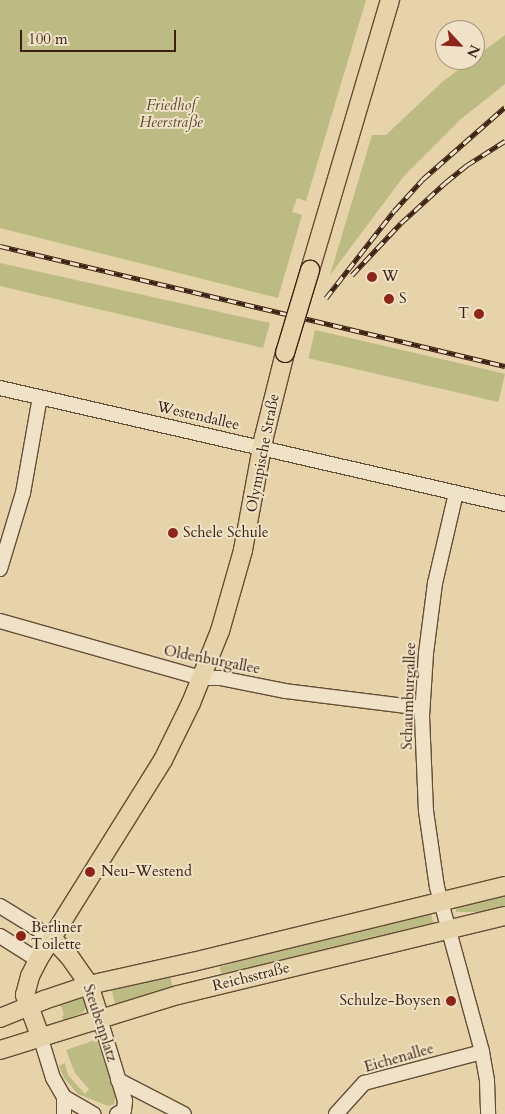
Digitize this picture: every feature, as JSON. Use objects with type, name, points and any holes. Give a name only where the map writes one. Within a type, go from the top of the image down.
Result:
[{"type":"main road","name":"Olympische Straße","points":[[38,960],[163,760],[202,678],[234,589],[251,516],[262,448],[285,353],[390,0]]},
{"type":"main road","name":"Reichsstraße","points":[[0,1018],[28,1006],[89,985],[505,886]]},
{"type":"main road","name":"Reichsstraße","points":[[0,1050],[40,1036],[193,991],[505,916]]},
{"type":"main road","name":"Steubenplatz","points":[[52,938],[69,956],[89,985],[100,1019]]},
{"type":"main road","points":[[38,960],[25,992],[28,1006],[40,1036]]},
{"type":"street","name":"Westendallee","points":[[0,388],[505,504]]},
{"type":"street","points":[[0,569],[23,493],[40,397]]},
{"type":"street","name":"Schaumburgallee","points":[[456,493],[435,583],[428,633],[422,708],[426,811],[429,845],[442,902],[482,1052],[487,1081],[488,1114]]},
{"type":"street","name":"Oldenburgallee","points":[[0,621],[202,678],[220,678],[285,691],[422,708]]},
{"type":"street","points":[[0,906],[52,938]]},
{"type":"street","points":[[0,936],[38,960]]},
{"type":"street","name":"Steubenplatz","points":[[100,1019],[126,1113]]},
{"type":"street","points":[[40,1036],[53,1078],[64,1097],[93,1114]]},
{"type":"street","name":"Eichenallee","points":[[336,1114],[364,1083],[482,1052]]},
{"type":"street","points":[[118,1080],[184,1114]]},
{"type":"street","points":[[64,1097],[64,1114]]},
{"type":"green space","name":"Friedhof Heerstraße","points":[[0,0],[366,0],[306,201],[297,198],[292,212],[302,215],[278,298],[0,228]]},
{"type":"green space","points":[[505,35],[505,84],[461,119],[404,176],[330,275],[372,135],[386,135],[441,83],[458,70],[485,70],[485,50]]},
{"type":"green space","points":[[0,263],[270,323],[263,348],[0,286]]},
{"type":"green space","points":[[315,330],[505,374],[498,402],[308,358]]},
{"type":"green space","points":[[456,890],[505,890],[505,912],[456,912]]},
{"type":"green space","points":[[429,907],[435,928],[226,988],[219,967]]},
{"type":"green space","points":[[169,971],[174,992],[115,1006],[111,984]]},
{"type":"green space","points":[[83,996],[87,1004],[85,1010],[63,1020],[62,1016],[64,1015],[58,1003]]},
{"type":"green space","points":[[98,1039],[116,1095],[114,1104],[108,1106],[78,1094],[64,1078],[59,1066],[65,1063],[68,1075],[85,1094],[89,1089],[75,1073],[66,1050]]},
{"type":"railway","points":[[326,298],[394,211],[423,179],[505,107]]},
{"type":"railway","points":[[352,275],[401,223],[446,182],[467,165],[505,141]]},
{"type":"railway","points":[[0,246],[505,366]]},
{"type":"place","name":"W","points":[[372,277]]},
{"type":"place","name":"S","points":[[389,299]]},
{"type":"place","name":"T","points":[[479,314]]},
{"type":"place","name":"Schele Schule","points":[[173,533]]},
{"type":"place","name":"Neu-Westend","points":[[90,872]]},
{"type":"place","name":"Berliner Toilette","points":[[21,936]]},
{"type":"place","name":"Schulze-Boysen","points":[[451,1001]]}]
